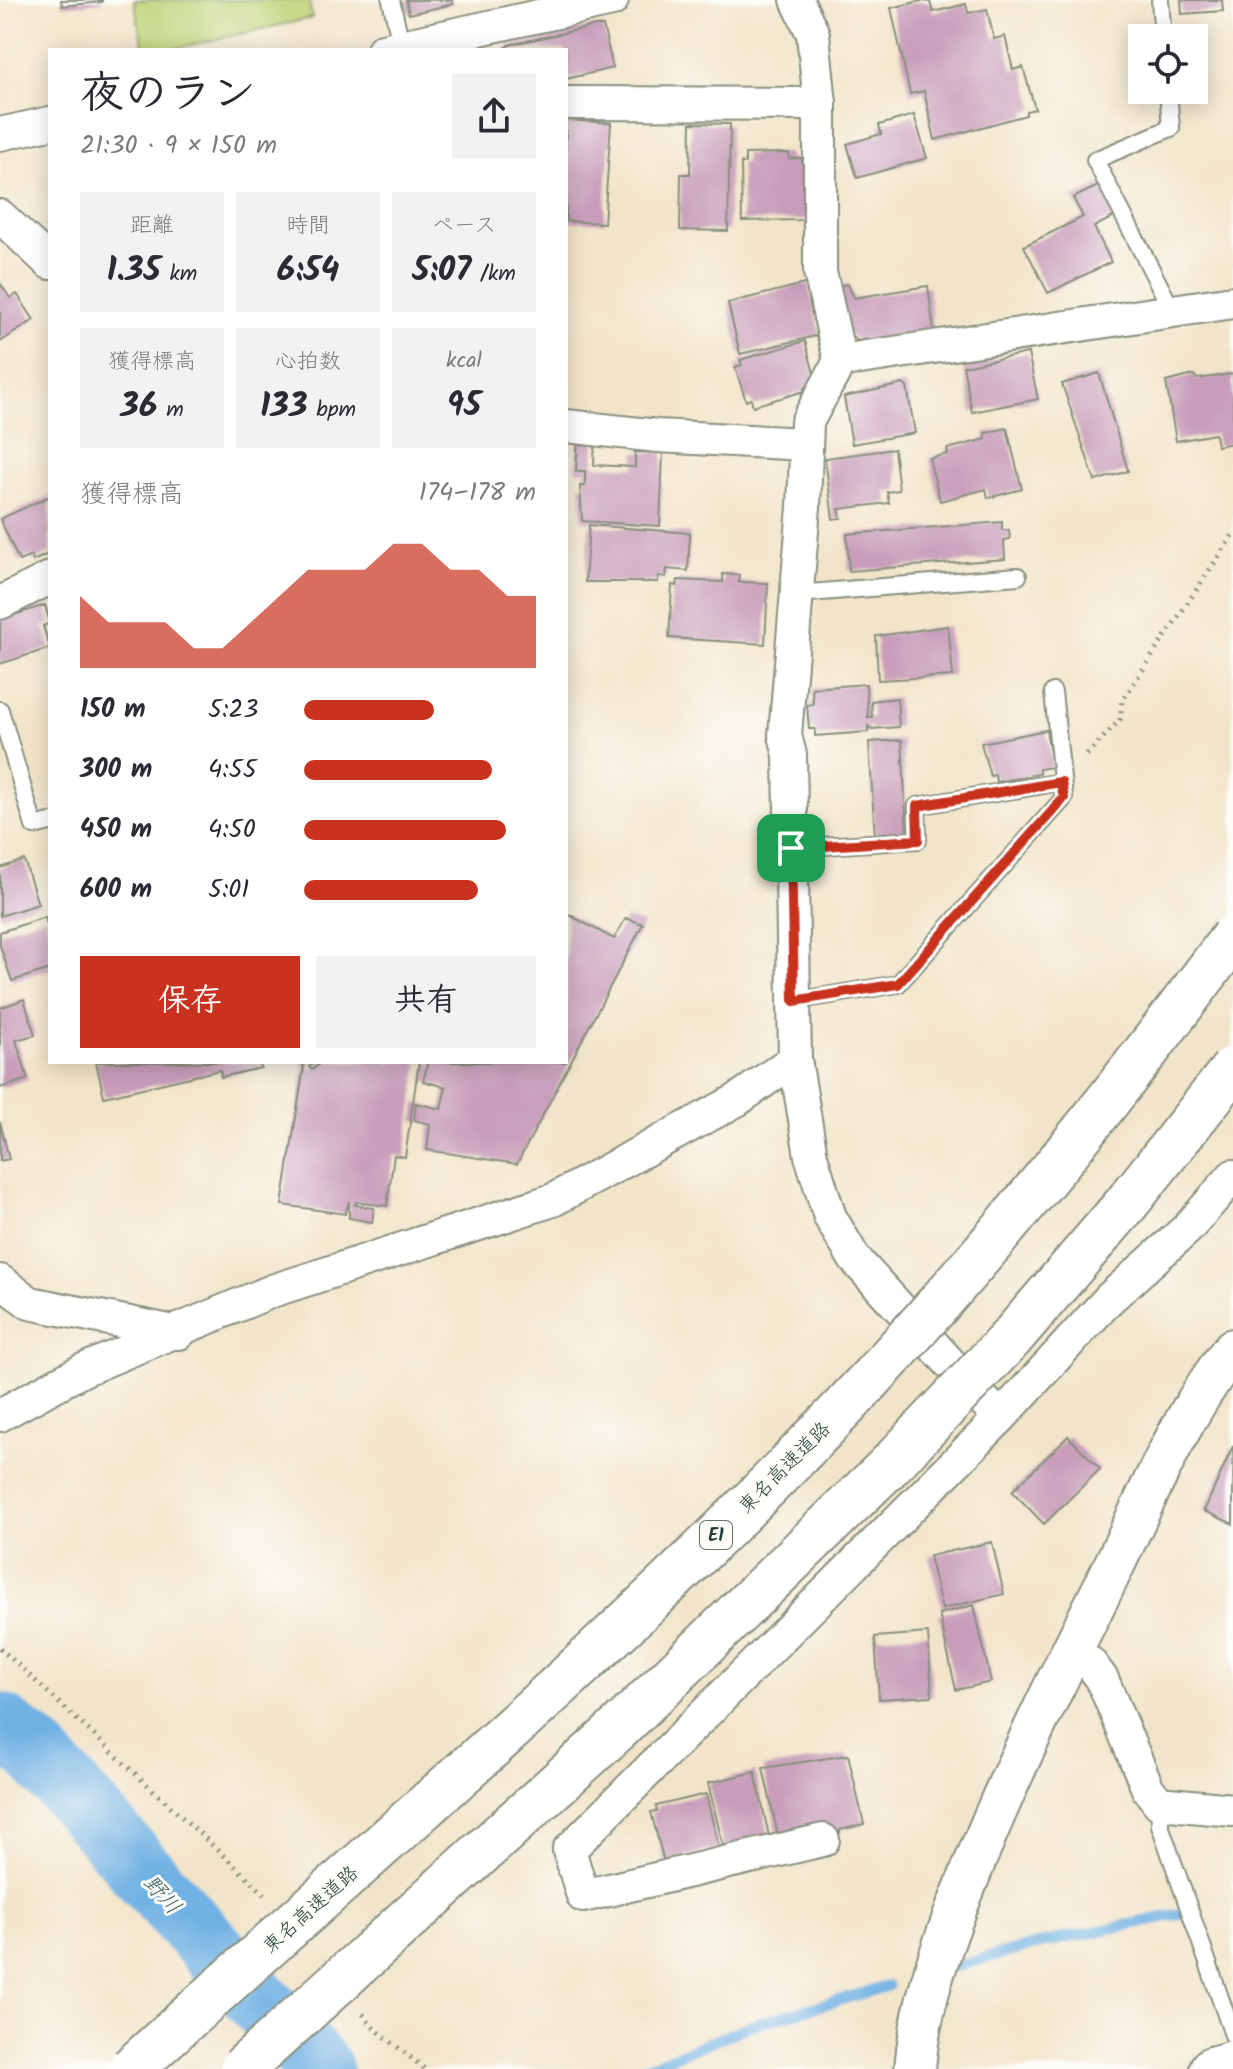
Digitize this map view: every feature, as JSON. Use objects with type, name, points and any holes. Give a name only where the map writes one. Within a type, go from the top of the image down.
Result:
[{"type":"main road","name":"東名高速道路","points":[[131,2069],[438,1796],[655,1595],[798,1455],[933,1312],[1053,1173],[1233,937]]},
{"type":"main road","points":[[242,2069],[619,1728],[891,1464],[1011,1338],[1127,1203],[1233,1069]]},
{"type":"main road","points":[[1214,2069],[1233,2063]]},
{"type":"street","points":[[400,48],[612,0]]},
{"type":"street","points":[[797,0],[813,34],[820,104],[820,272],[840,361],[807,422],[804,507],[785,735],[790,755],[795,1059],[811,1156],[830,1217],[854,1258],[1000,1418]]},
{"type":"street","points":[[568,103],[820,104]]},
{"type":"street","points":[[0,134],[48,123]]},
{"type":"street","points":[[0,216],[48,261]]},
{"type":"street","points":[[840,361],[1233,302]]},
{"type":"street","points":[[568,426],[658,436],[804,444]]},
{"type":"street","points":[[0,603],[48,579]]},
{"type":"street","points":[[0,1415],[83,1370],[179,1333],[272,1291],[553,1200],[737,1100],[795,1059]]},
{"type":"street","points":[[823,1840],[583,1896],[569,1850],[1000,1418],[1109,1299],[1188,1228],[1233,1176]]},
{"type":"street","points":[[0,1281],[30,1303],[179,1333]]},
{"type":"street","points":[[915,2069],[929,1993],[947,1932],[991,1821],[1071,1650],[1192,1410],[1233,1349]]},
{"type":"street","points":[[1071,1650],[1090,1663],[1102,1679],[1148,1789],[1159,1803],[1231,1804]]},
{"type":"lane","points":[[391,0],[396,48]]},
{"type":"lane","points":[[1160,0],[1162,24]]},
{"type":"lane","points":[[1169,104],[1171,128],[1095,160],[1173,312]]},
{"type":"lane","points":[[797,594],[1018,576]]},
{"type":"lane","points":[[794,1001],[898,984],[1064,798],[1053,692]]},
{"type":"lane","points":[[0,710],[34,826],[48,822]]},
{"type":"lane","points":[[791,848],[918,840],[917,806],[1061,782]]},
{"type":"lane","points":[[1159,1803],[1160,1825],[1233,2035]]},
{"type":"path","points":[[1061,782],[1120,720],[1122,701],[1233,535]]},
{"type":"path","points":[[0,1648],[269,1899]]},
{"type":"path","points":[[355,2005],[374,2028],[425,2069]]},
{"type":"green space","points":[[134,0],[309,0],[312,18],[177,48],[144,48]]},
{"type":"building","points":[[61,0],[102,0],[102,2],[62,6]]},
{"type":"building","points":[[406,0],[452,0],[453,4],[409,14]]},
{"type":"building","points":[[1181,0],[1222,0],[1223,11],[1182,14]]},
{"type":"building","points":[[930,2],[933,12],[966,4],[968,13],[987,9],[994,39],[1005,36],[1013,70],[1023,67],[1035,109],[1026,111],[1026,115],[935,140],[924,91],[910,94],[891,8]]},
{"type":"building","points":[[603,26],[613,68],[568,79],[568,48],[506,48]]},
{"type":"building","points":[[914,115],[927,158],[857,178],[847,144],[881,134],[879,125]]},
{"type":"building","points":[[568,120],[611,123],[604,223],[568,221]]},
{"type":"building","points":[[691,123],[730,124],[728,231],[680,230],[681,174],[690,174]]},
{"type":"building","points":[[789,153],[789,159],[802,158],[802,163],[807,162],[807,220],[742,221],[741,163],[745,163],[745,154]]},
{"type":"building","points":[[1102,184],[1117,215],[1094,227],[1111,262],[1048,293],[1024,246],[1083,217],[1073,198]]},
{"type":"building","points":[[0,283],[10,298],[17,294],[34,320],[0,342]]},
{"type":"building","points":[[808,283],[820,335],[740,354],[728,303]]},
{"type":"building","points":[[848,284],[854,298],[928,286],[934,331],[858,341],[840,327],[834,286]]},
{"type":"building","points":[[805,341],[817,384],[804,388],[805,391],[753,406],[751,399],[746,401],[735,367],[742,365],[740,360]]},
{"type":"building","points":[[1028,353],[1038,399],[972,412],[963,366]]},
{"type":"building","points":[[1099,373],[1128,471],[1095,481],[1062,384]]},
{"type":"building","points":[[1233,374],[1233,443],[1217,446],[1215,434],[1176,441],[1166,382],[1194,375],[1197,379]]},
{"type":"building","points":[[903,384],[907,387],[915,433],[852,444],[844,397]]},
{"type":"building","points":[[1007,428],[1022,489],[988,498],[986,489],[940,501],[929,458],[948,454],[947,449],[986,439],[985,433]]},
{"type":"building","points":[[578,436],[595,436],[594,465],[635,467],[635,452],[663,453],[660,526],[582,521],[580,486],[585,486],[585,471],[576,471]]},
{"type":"building","points":[[894,449],[899,490],[887,492],[889,503],[839,509],[841,518],[833,519],[825,458]]},
{"type":"building","points":[[48,497],[48,554],[33,561],[31,556],[19,561],[0,519]]},
{"type":"building","points":[[1002,522],[1002,530],[1009,530],[1010,539],[1004,540],[1005,559],[849,571],[847,534]]},
{"type":"building","points":[[589,525],[690,533],[688,571],[667,569],[666,577],[658,576],[658,582],[585,582]]},
{"type":"building","points":[[723,574],[739,575],[739,582],[768,583],[765,644],[669,638],[672,585],[677,586],[678,580],[723,582]]},
{"type":"building","points":[[45,605],[48,624],[43,626],[48,649],[0,664],[0,614],[2,619]]},
{"type":"building","points":[[948,626],[953,676],[878,680],[876,636]]},
{"type":"building","points":[[866,684],[868,717],[872,717],[871,701],[897,698],[899,727],[872,729],[868,726],[868,732],[815,736],[815,729],[809,729],[807,705],[813,704],[812,688]]},
{"type":"building","points":[[1046,730],[1053,767],[1039,769],[1039,774],[996,782],[995,775],[990,776],[981,743]]},
{"type":"building","points":[[902,740],[907,834],[875,837],[869,742]]},
{"type":"building","points":[[24,860],[38,904],[0,916],[0,868]]},
{"type":"building","points":[[568,914],[614,939],[626,918],[643,924],[517,1164],[427,1150],[430,1124],[414,1120],[416,1103],[441,1109],[446,1087],[423,1081],[427,1064],[568,1064]]},
{"type":"building","points":[[45,917],[48,927],[48,970],[12,981],[0,946],[0,932]]},
{"type":"building","points":[[24,999],[35,1035],[16,1040],[28,1079],[0,1088],[0,1008]]},
{"type":"building","points":[[96,1064],[260,1064],[261,1068],[221,1077],[220,1070],[104,1097]]},
{"type":"building","points":[[302,1064],[313,1064],[309,1067],[312,1070],[319,1064],[419,1064],[405,1157],[394,1155],[387,1206],[356,1202],[355,1205],[374,1208],[372,1222],[349,1218],[349,1201],[345,1214],[282,1205]]},
{"type":"building","points":[[0,1122],[9,1159],[0,1161]]},
{"type":"building","points":[[1068,1436],[1100,1469],[1044,1524],[1012,1491]]},
{"type":"building","points":[[1233,1446],[1233,1524],[1204,1511]]},
{"type":"building","points":[[992,1542],[1004,1594],[942,1609],[929,1556]]},
{"type":"building","points":[[974,1605],[991,1682],[956,1690],[939,1614]]},
{"type":"building","points":[[928,1633],[932,1696],[879,1699],[875,1637]]},
{"type":"building","points":[[848,1755],[864,1824],[840,1830],[840,1833],[780,1845],[763,1768]]},
{"type":"building","points":[[755,1772],[769,1836],[724,1850],[708,1783]]},
{"type":"building","points":[[706,1794],[719,1848],[664,1862],[651,1812],[657,1811],[656,1806]]},
{"type":"waterway","name":"野川","points":[[0,1726],[36,1753],[320,2069]]},
{"type":"waterway","points":[[953,1967],[1042,1943],[1189,1912]]},
{"type":"waterway","points":[[643,2069],[752,2025],[888,1986]]},
{"type":"route","points":[[1061,782],[1064,798],[898,984],[794,1001],[791,848],[918,840],[917,806],[1061,782]]}]
